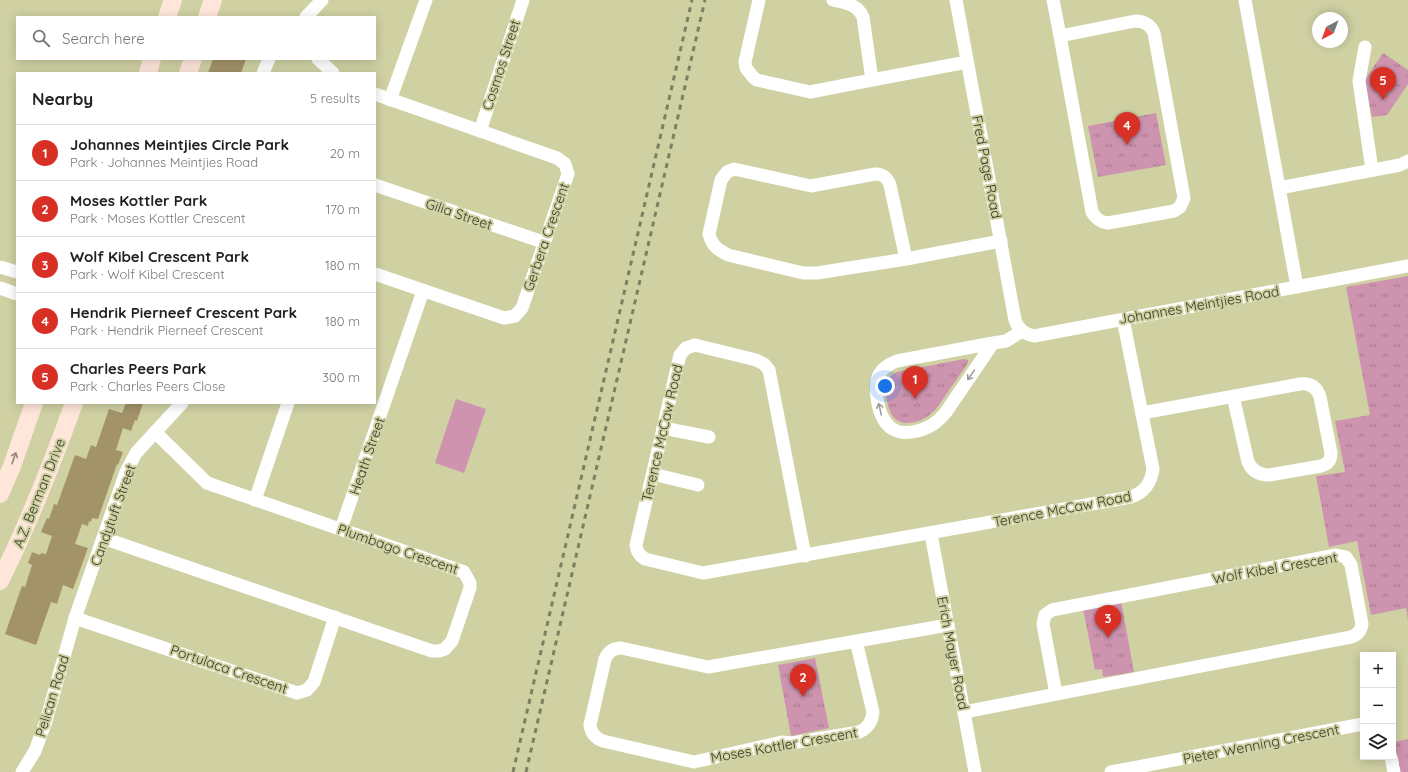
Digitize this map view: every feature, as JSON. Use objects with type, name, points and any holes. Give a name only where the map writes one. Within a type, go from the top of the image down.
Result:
[{"type":"main road","points":[[167,16],[173,0]]},
{"type":"main road","points":[[207,16],[213,0]]},
{"type":"main road","points":[[148,72],[152,60]]},
{"type":"main road","points":[[188,72],[193,60]]},
{"type":"main road","points":[[0,494],[12,466],[34,404]]},
{"type":"main road","name":"A.Z. Berman Drive","points":[[0,581],[19,543],[54,460],[74,404]]},
{"type":"street","points":[[307,16],[322,0]]},
{"type":"street","points":[[390,100],[426,0]]},
{"type":"street","name":"Cosmos Street","points":[[480,131],[523,0]]},
{"type":"street","points":[[759,0],[745,62],[749,73],[758,80],[810,92],[967,62]]},
{"type":"street","points":[[833,0],[851,4],[859,10],[863,17],[872,80]]},
{"type":"street","name":"Fred Page Road","points":[[956,0],[1015,320],[1022,331]]},
{"type":"street","points":[[1053,0],[1094,216],[1100,221],[1108,223],[1177,210],[1182,204],[1184,194],[1152,29],[1146,23],[1135,21],[1060,36]]},
{"type":"street","points":[[1245,0],[1297,287]]},
{"type":"street","points":[[1365,47],[1359,80],[1372,170]]},
{"type":"street","points":[[262,72],[268,60]]},
{"type":"street","points":[[319,60],[332,72]]},
{"type":"street","name":"Gerbera Crescent","points":[[376,94],[557,158],[565,164],[568,174],[543,242],[522,308],[515,316],[504,318],[376,274]]},
{"type":"street","points":[[1279,188],[1400,165],[1408,161]]},
{"type":"street","points":[[906,259],[890,185],[887,179],[882,175],[875,174],[811,186],[734,169],[727,172],[721,180],[709,234],[711,243],[717,249],[728,255],[803,273],[811,274],[906,259],[1001,241]]},
{"type":"street","name":"Gilia Street","points":[[376,185],[543,242]]},
{"type":"street","name":"Johannes Meintjies Road","points":[[1022,331],[1034,336],[1408,266]]},
{"type":"street","points":[[0,267],[16,272]]},
{"type":"street","points":[[0,288],[16,294]]},
{"type":"street","name":"Heath Street","points":[[341,530],[423,291]]},
{"type":"street","name":"Terence McCaw Road","points":[[805,556],[770,374],[764,364],[756,360],[695,345],[686,348],[680,355],[636,545],[638,552],[645,559],[704,573],[805,556],[931,534],[1137,495],[1147,487],[1152,476],[1153,469],[1123,319]]},
{"type":"street","points":[[993,343],[946,412],[937,422],[925,429],[908,433],[897,431],[883,420],[875,390],[877,378],[885,367],[897,361],[993,343],[1006,341],[1022,331]]},
{"type":"street","points":[[1142,413],[1233,396],[1300,384],[1313,386],[1320,397],[1331,453],[1330,460],[1325,465],[1321,466],[1269,475],[1256,472],[1252,469],[1248,462],[1233,396]]},
{"type":"street","name":"Candytuft Street","points":[[75,618],[126,472],[136,453],[181,404]]},
{"type":"street","points":[[255,500],[288,404]]},
{"type":"street","points":[[663,428],[709,437]]},
{"type":"street","name":"Plumbago Crescent","points":[[104,538],[432,651],[445,649],[452,641],[470,588],[470,583],[464,572],[207,482],[155,432]]},
{"type":"street","points":[[653,474],[698,485]]},
{"type":"street","name":"Erich Mayer Road","points":[[931,534],[975,772]]},
{"type":"street","name":"Wolf Kibel Crescent","points":[[964,712],[1355,636],[1359,633],[1362,624],[1351,565],[1346,557],[1336,555],[1052,610],[1045,615],[1043,624],[1056,694]]},
{"type":"street","name":"Portulaca Crescent","points":[[75,618],[297,693],[307,690],[314,682],[335,617]]},
{"type":"street","name":"Pelican Road","points":[[22,772],[35,751],[46,720],[75,618]]},
{"type":"street","name":"Moses Kottler Crescent","points":[[856,642],[873,712],[868,727],[859,732],[792,743],[782,742],[694,762],[603,741],[596,737],[591,730],[590,724],[605,659],[609,652],[616,648],[708,667],[948,625]]},
{"type":"street","name":"Pieter Wenning Crescent","points":[[1111,772],[1360,725]]},
{"type":"street","points":[[1392,760],[1394,772]]},
{"type":"green space","points":[[1383,53],[1408,70],[1408,84],[1387,115],[1372,117],[1365,80]]},
{"type":"green space","points":[[1156,113],[1166,165],[1098,177],[1088,126]]},
{"type":"green space","points":[[1408,276],[1408,620],[1406,608],[1371,615],[1357,541],[1329,547],[1316,476],[1345,472],[1335,421],[1370,415],[1346,287]]},
{"type":"green space","points":[[964,359],[968,360],[968,363],[936,409],[929,415],[921,420],[909,423],[899,422],[893,416],[888,407],[886,384],[893,374]]},
{"type":"green space","points":[[456,399],[486,409],[464,473],[435,463]]},
{"type":"green space","points":[[1121,601],[1134,672],[1103,677],[1102,669],[1095,670],[1083,608]]},
{"type":"green space","points":[[815,658],[829,728],[791,736],[778,665]]},
{"type":"green space","points":[[1408,739],[1408,772],[1400,772],[1396,752],[1396,742]]},
{"type":"building","points":[[213,60],[246,60],[241,72],[208,72]]},
{"type":"building","points":[[126,404],[143,404],[137,421],[135,420],[131,431],[123,428],[116,450],[123,452],[118,465],[117,464],[98,519],[92,518],[91,522],[89,521],[88,526],[82,524],[75,544],[88,548],[73,589],[63,585],[57,604],[51,602],[36,645],[5,634],[22,586],[25,587],[32,565],[28,563],[32,552],[40,555],[41,553],[46,554],[52,536],[41,532],[47,518],[49,519],[54,504],[57,505],[75,455],[86,459],[91,445],[96,447],[109,409],[122,413]]},
{"type":"railway","points":[[513,772],[692,0]]},
{"type":"railway","points":[[526,772],[705,0]]},
{"type":"place","name":"Charles Peers Park","points":[[1383,100]]},
{"type":"place","name":"Hendrik Pierneef Crescent Park","points":[[1127,145]]},
{"type":"place","name":"Johannes Meintjies Circle Park","points":[[915,399]]},
{"type":"place","name":"Wolf Kibel Crescent Park","points":[[1108,638]]},
{"type":"place","name":"Moses Kottler Park","points":[[803,697]]}]
